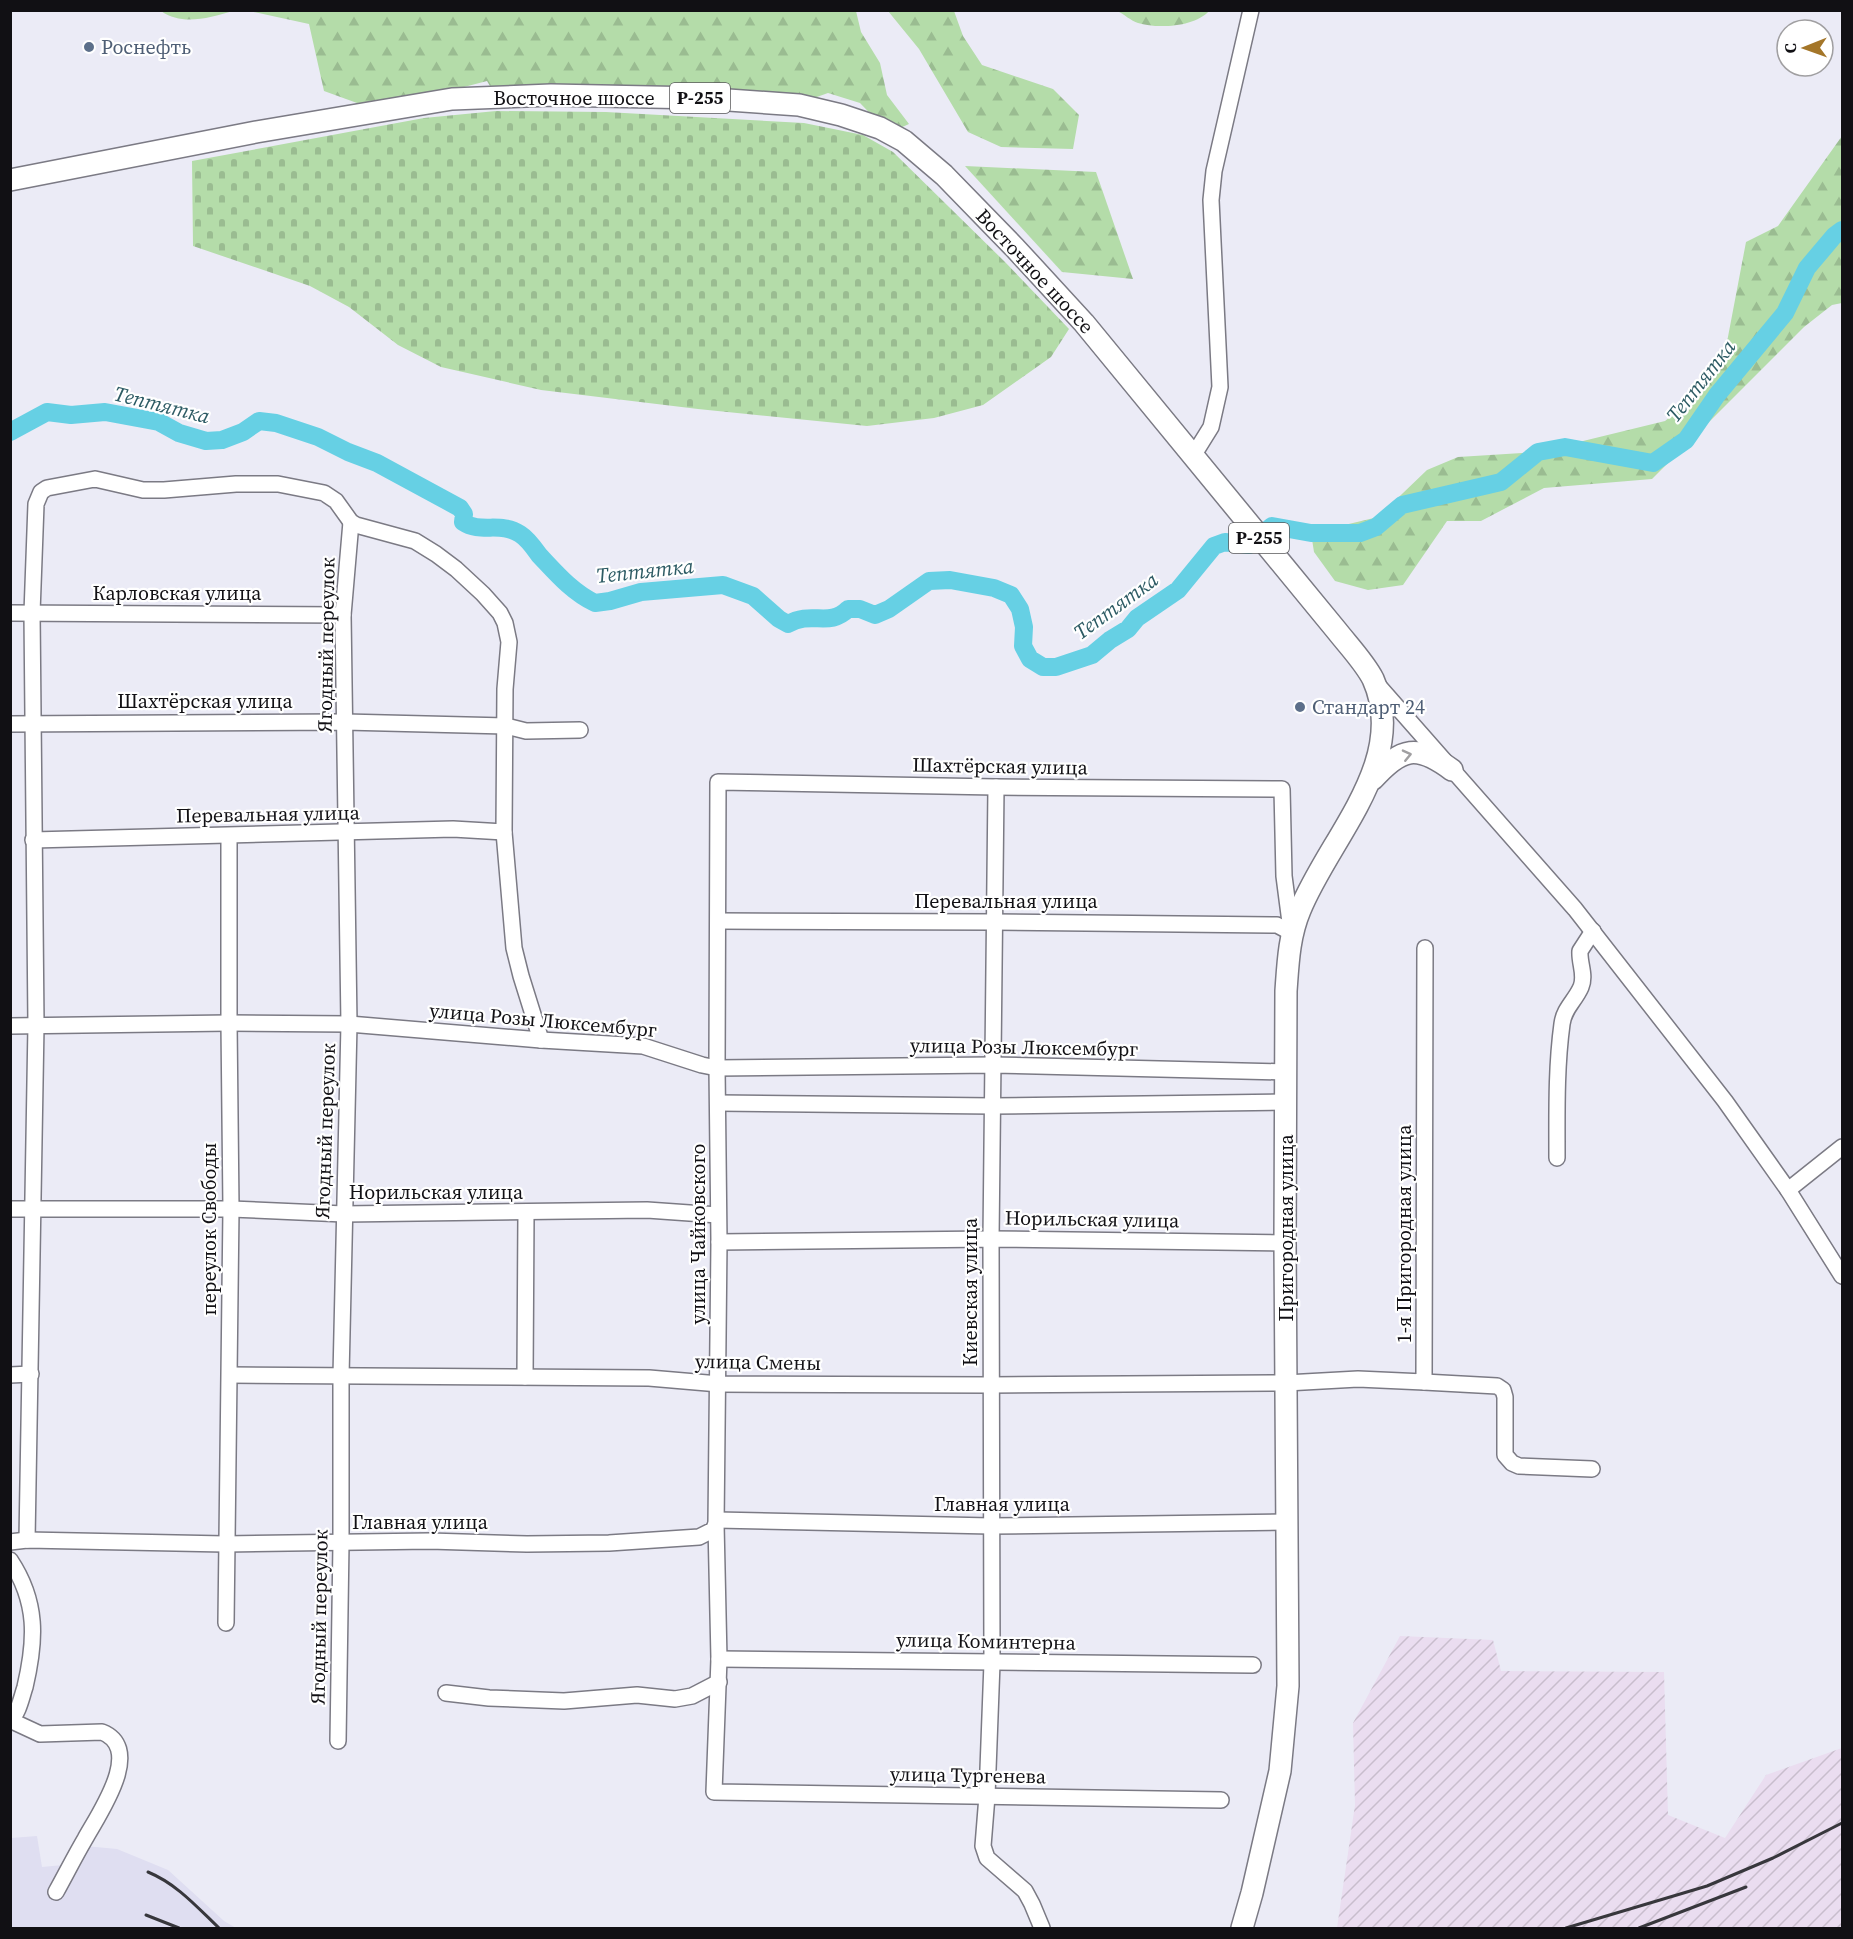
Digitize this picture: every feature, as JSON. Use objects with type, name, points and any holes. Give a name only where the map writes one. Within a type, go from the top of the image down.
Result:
[{"type":"highway","name":"Восточное шоссе","points":[[10,180],[256,132],[452,99],[551,95],[700,98],[800,105],[830,112],[880,128],[904,141],[944,175],[1084,324],[1289,574]]},
{"type":"highway","name":"Пригородная улица","points":[[1242,1929],[1280,1771],[1288,1686],[1286,991],[1292,933],[1311,885],[1368,784],[1380,753],[1383,727],[1380,703],[1372,678],[1337,631],[1289,574]]},
{"type":"highway","points":[[1368,784],[1388,763],[1403,754],[1421,752],[1435,758],[1452,770]]},
{"type":"street","points":[[1193,456],[1211,428],[1220,387],[1211,200],[1214,171],[1251,10]]},
{"type":"street","points":[[27,1540],[36,1025],[32,613],[36,504],[41,492],[47,488],[95,478],[143,490],[236,484],[278,484],[324,493],[336,501],[351,522],[415,541],[456,569],[500,613],[508,632],[509,642],[506,675],[504,832],[515,955],[541,1040]]},
{"type":"street","name":"Ягодный переулок","points":[[338,1741],[342,1543],[341,1376],[349,1024],[344,615],[351,522]]},
{"type":"street","name":"Карловская улица","points":[[10,613],[344,615]]},
{"type":"street","points":[[1372,678],[1593,931],[1725,1101],[1788,1190],[1842,1276]]},
{"type":"street","name":"Шахтёрская улица","points":[[10,724],[345,722],[506,726],[526,731],[580,730]]},
{"type":"street","name":"Шахтёрская улица","points":[[718,782],[1282,789],[1284,876],[1292,933]]},
{"type":"street","name":"улица Чайковского","points":[[714,1792],[720,1659],[717,1522],[719,1384],[718,782]]},
{"type":"street","name":"Киевская улица","points":[[996,787],[991,1239],[992,1663],[984,1853],[1025,1891],[1042,1929]]},
{"type":"street","name":"Перевальная улица","points":[[33,840],[470,829],[504,832]]},
{"type":"street","name":"переулок Свободы","points":[[226,1623],[225,1544],[230,1375],[231,1209],[229,836]]},
{"type":"street","name":"Перевальная улица","points":[[718,921],[994,921],[1277,925],[1292,933]]},
{"type":"street","points":[[1557,1158],[1558,1060],[1562,1022],[1567,1007],[1580,989],[1583,972],[1580,951],[1593,931]]},
{"type":"street","name":"1-я Пригородная улица","points":[[1424,1382],[1425,948]]},
{"type":"street","name":"улица Розы Люксембург","points":[[10,1026],[349,1024],[643,1046],[717,1068],[993,1065],[1286,1072]]},
{"type":"street","points":[[718,1103],[993,1106],[1286,1102]]},
{"type":"street","points":[[1788,1190],[1842,1147]]},
{"type":"street","name":"Норильская улица","points":[[10,1209],[231,1209],[344,1214],[647,1210],[718,1215]]},
{"type":"street","points":[[525,1377],[526,1213]]},
{"type":"street","name":"Норильская улица","points":[[719,1242],[991,1239],[1285,1243]]},
{"type":"street","points":[[10,1375],[31,1374]]},
{"type":"street","name":"улица Смены","points":[[230,1375],[649,1378],[719,1384],[1286,1383]]},
{"type":"street","points":[[1286,1383],[1358,1379],[1497,1386],[1503,1390],[1505,1397],[1505,1455],[1512,1463],[1519,1466],[1592,1469]]},
{"type":"street","name":"Главная улица","points":[[10,1542],[27,1540],[225,1544],[430,1541],[527,1544],[658,1541],[699,1537],[713,1530],[717,1522],[991,1526],[1287,1522]]},
{"type":"street","points":[[10,1560],[23,1580],[28,1595],[33,1631],[30,1664],[19,1708],[11,1721],[40,1734],[102,1732],[114,1742],[119,1752],[118,1769],[112,1794],[56,1892]]},
{"type":"street","name":"улица Коминтерна","points":[[720,1659],[1252,1665]]},
{"type":"street","points":[[446,1693],[489,1698],[564,1701],[637,1695],[675,1699],[692,1696],[719,1682]]},
{"type":"street","name":"улица Тургенева","points":[[714,1792],[1221,1800]]},
{"type":"shaded area","points":[[1400,1636],[1493,1640],[1501,1671],[1664,1672],[1668,1815],[1725,1838],[1766,1775],[1842,1748],[1842,1928],[1337,1928],[1355,1805],[1353,1723]]},
{"type":"shaded area","points":[[37,1836],[42,1867],[74,1864],[85,1846],[117,1849],[168,1870],[224,1921],[236,1928],[11,1928],[11,1838]]},
{"type":"green space","points":[[161,11],[233,11],[205,18],[187,19],[169,16]]},
{"type":"green space","points":[[249,11],[856,11],[861,32],[880,63],[887,95],[909,124],[889,133],[860,103],[828,93],[789,107],[497,98],[487,81],[464,87],[461,101],[357,103],[324,91],[309,24]]},
{"type":"green space","points":[[888,11],[954,11],[963,36],[982,65],[1053,89],[1079,115],[1073,149],[1001,147],[968,132],[919,49]]},
{"type":"green space","points":[[1117,11],[1209,11],[1185,23],[1155,26],[1138,23]]},
{"type":"green space","points":[[496,111],[606,112],[804,123],[863,135],[893,152],[1005,262],[1069,329],[1051,357],[983,405],[934,418],[867,426],[541,390],[441,367],[398,345],[349,307],[310,286],[193,246],[192,161],[424,118]]},
{"type":"green space","points":[[1842,136],[1842,303],[1832,305],[1804,327],[1652,479],[1544,488],[1481,521],[1447,521],[1403,585],[1368,590],[1335,581],[1314,552],[1311,533],[1378,517],[1427,470],[1458,457],[1538,452],[1665,421],[1692,399],[1727,342],[1746,242],[1778,226]]},
{"type":"green space","points":[[965,166],[1096,172],[1133,279],[1062,272]]},
{"type":"waterway","name":"Тептятка","points":[[10,432],[47,412],[71,415],[105,412],[159,422],[179,433],[206,441],[222,440],[243,432],[259,421],[276,423],[318,437],[377,463],[460,508],[464,514],[463,522],[477,527],[513,530],[528,541],[565,582],[595,603],[641,592],[723,585],[753,596],[788,624],[805,618],[834,617],[848,609],[860,609],[875,615],[889,609],[929,581],[950,580],[994,588],[1011,595],[1020,609],[1024,627],[1023,646],[1030,659],[1043,667],[1056,667],[1092,655],[1128,629],[1137,618],[1178,590],[1214,546],[1225,542],[1249,545],[1272,526],[1311,533],[1360,533],[1376,527],[1402,505],[1501,482],[1538,452],[1565,447],[1653,463],[1686,440],[1717,395],[1785,313],[1807,268],[1834,236],[1842,230]]},
{"type":"railway","points":[[1566,1928],[1707,1886],[1773,1858],[1842,1823]]},
{"type":"railway","points":[[148,1872],[177,1889],[219,1928]]},
{"type":"railway","points":[[1639,1928],[1746,1887]]},
{"type":"railway","points":[[146,1915],[179,1928]]},
{"type":"place","name":"Роснефть","points":[[89,47]]},
{"type":"place","name":"Стандарт 24","points":[[1300,707]]}]
